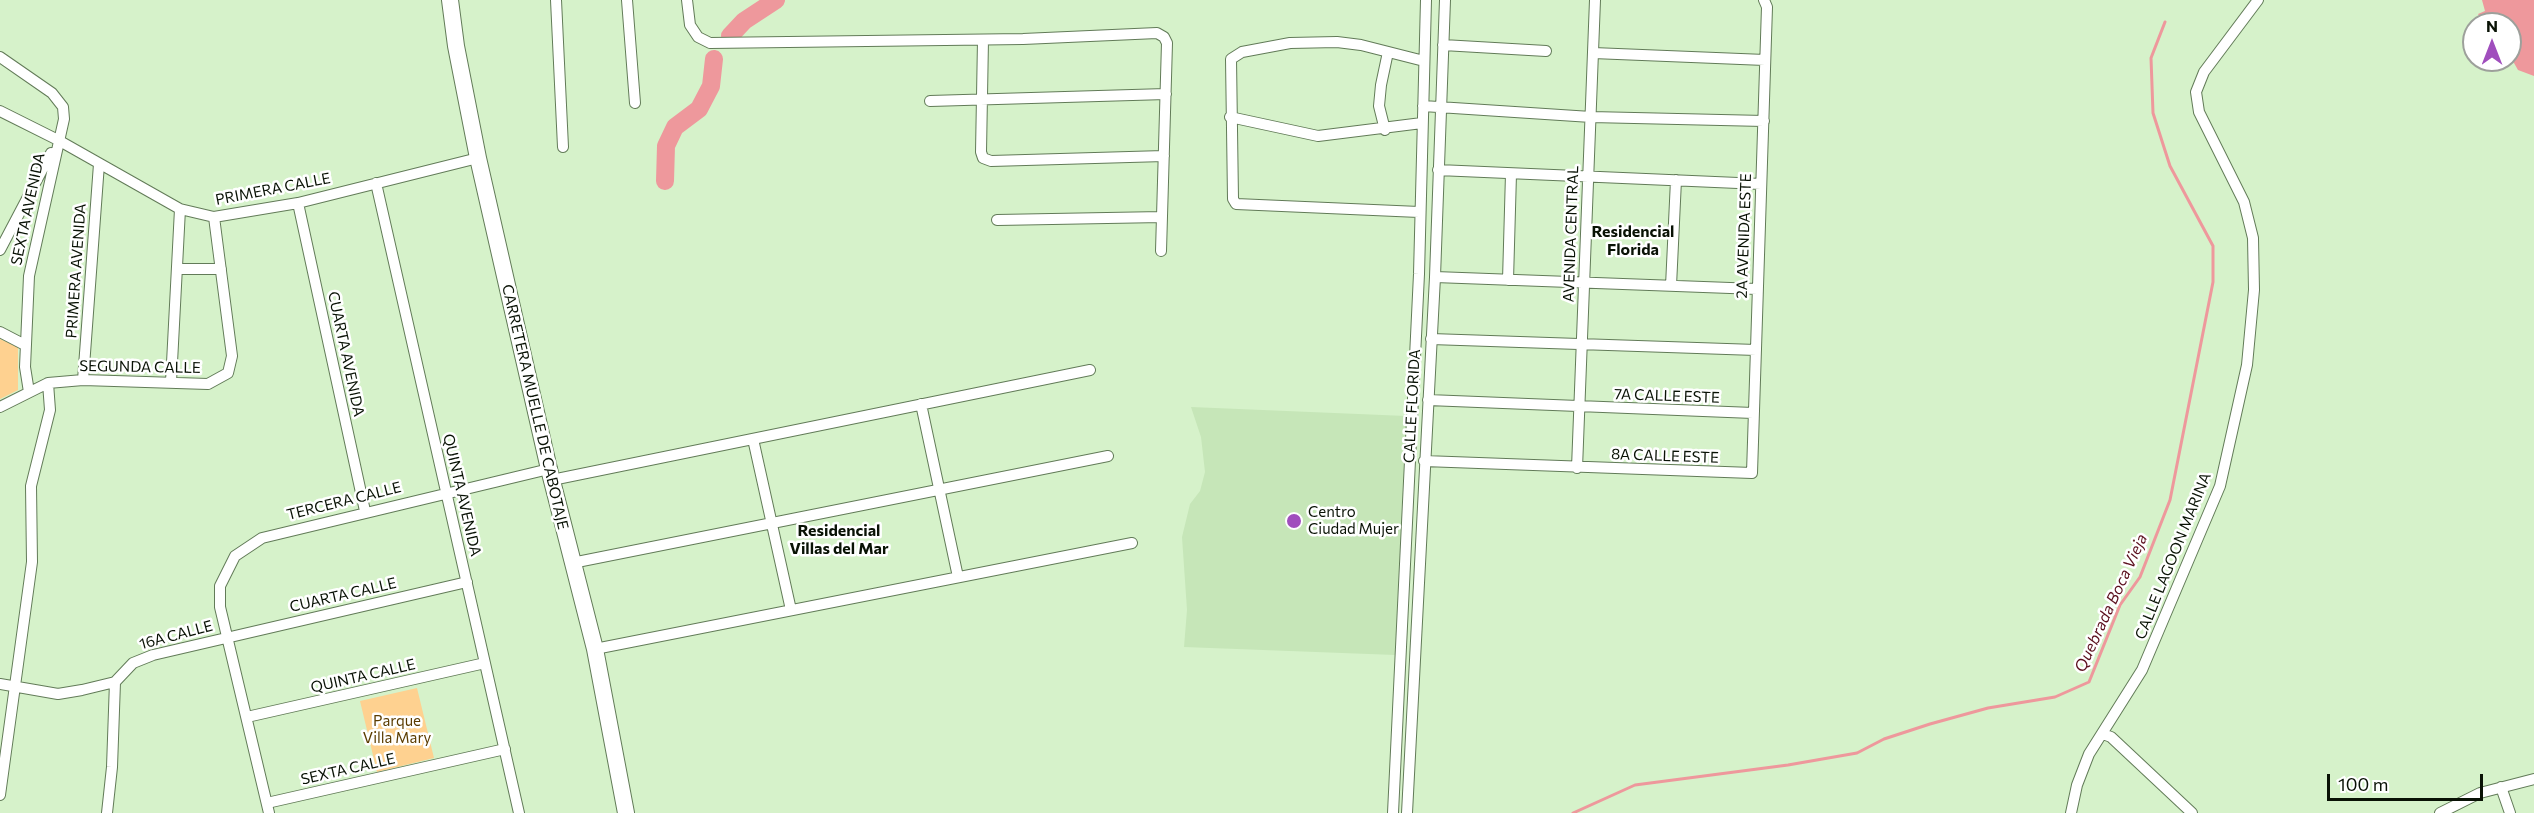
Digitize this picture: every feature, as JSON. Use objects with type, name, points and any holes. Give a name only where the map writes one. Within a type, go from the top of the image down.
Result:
[{"type":"main road","name":"CARRETERA MUELLE DE CABOTAJE","points":[[450,0],[456,46],[478,158],[550,474],[595,649],[626,813]]},
{"type":"street","points":[[556,0],[563,147]]},
{"type":"street","points":[[627,0],[634,104]]},
{"type":"street","points":[[687,0],[690,25],[698,37],[710,43],[983,40],[1157,33],[1164,37],[1167,43],[1161,250]]},
{"type":"street","name":"CALLE FLORIDA","points":[[1393,813],[1426,0]]},
{"type":"street","name":"CALLE FLORIDA","points":[[1407,813],[1435,277],[1445,0]]},
{"type":"street","name":"AVENIDA CENTRAL","points":[[1577,468],[1595,0]]},
{"type":"street","name":"2A AVENIDA ESTE","points":[[1752,473],[1767,7],[1764,0]]},
{"type":"street","name":"CALLE LAGOON MARINA","points":[[2071,813],[2077,785],[2089,754],[2142,670],[2220,486],[2247,365],[2254,290],[2253,238],[2244,202],[2199,112],[2196,92],[2204,72],[2258,0]]},
{"type":"street","points":[[983,40],[981,152],[983,158],[991,161],[1164,156]]},
{"type":"street","points":[[1419,212],[1236,204],[1233,199],[1230,117],[1231,59],[1235,54],[1290,43],[1337,42],[1424,61]]},
{"type":"street","points":[[1443,45],[1546,51]]},
{"type":"street","points":[[1384,130],[1379,106],[1380,85],[1389,52]]},
{"type":"street","points":[[1593,53],[1765,60]]},
{"type":"street","points":[[0,57],[52,93],[63,107],[64,119],[58,140],[0,250]]},
{"type":"street","points":[[930,101],[1166,94]]},
{"type":"street","points":[[1423,106],[1590,117],[1764,121]]},
{"type":"street","points":[[0,111],[58,140]]},
{"type":"street","points":[[1230,117],[1318,136],[1384,130],[1422,123]]},
{"type":"street","name":"PRIMERA CALLE","points":[[58,140],[180,209],[214,217],[298,203],[478,158]]},
{"type":"street","name":"SEXTA AVENIDA","points":[[29,392],[26,345],[29,276],[58,140]]},
{"type":"street","name":"PRIMERA AVENIDA","points":[[83,380],[99,164]]},
{"type":"street","points":[[1438,170],[1761,183]]},
{"type":"street","points":[[1508,280],[1511,174]]},
{"type":"street","points":[[1671,286],[1676,180]]},
{"type":"street","name":"QUINTA AVENIDA","points":[[376,183],[519,813]]},
{"type":"street","name":"CUARTA AVENIDA","points":[[298,203],[365,511]]},
{"type":"street","points":[[171,382],[180,209]]},
{"type":"street","points":[[177,269],[221,269],[214,217]]},
{"type":"street","points":[[997,220],[1162,217]]},
{"type":"street","name":"SEGUNDA CALLE","points":[[48,383],[83,380],[208,384],[228,373],[232,356],[221,269]]},
{"type":"street","points":[[1435,277],[1757,289]]},
{"type":"street","points":[[0,332],[26,345]]},
{"type":"street","points":[[1431,339],[1756,350]]},
{"type":"street","name":"TERCERA CALLE","points":[[268,808],[220,607],[220,586],[235,556],[262,538],[446,492],[753,439],[1090,370]]},
{"type":"street","points":[[0,407],[48,383],[50,410],[31,486],[32,562],[17,687],[0,795]]},
{"type":"street","name":"7A CALLE ESTE","points":[[1428,400],[1580,408],[1754,413]]},
{"type":"street","points":[[921,404],[958,577]]},
{"type":"street","points":[[753,439],[791,610]]},
{"type":"street","points":[[572,564],[1108,456]]},
{"type":"street","name":"8A CALLE ESTE","points":[[1424,461],[1752,473]]},
{"type":"street","points":[[595,649],[1132,543]]},
{"type":"street","name":"CUARTA CALLE","points":[[226,637],[467,582]]},
{"type":"street","name":"16A CALLE","points":[[115,682],[133,663],[153,655],[226,637]]},
{"type":"street","name":"QUINTA CALLE","points":[[247,717],[485,663]]},
{"type":"street","points":[[0,684],[58,694],[115,682],[112,767],[107,813]]},
{"type":"street","points":[[2103,734],[2111,737],[2192,813]]},
{"type":"street","name":"SEXTA CALLE","points":[[268,808],[505,749]]},
{"type":"street","points":[[2440,813],[2480,793],[2534,780]]},
{"type":"street","points":[[2501,787],[2510,813]]},
{"type":"shaded area","points":[[2482,0],[2534,0],[2534,76],[2522,72],[2522,12],[2483,12],[2485,11]]},
{"type":"shaded area","name":"Centro Ciudad Mujer","points":[[1191,407],[1406,416],[1395,655],[1184,647],[1187,610],[1182,537],[1190,504],[1200,491],[1205,472],[1201,437]]},
{"type":"green space","points":[[0,339],[18,347],[18,390],[0,399]]},
{"type":"green space","name":"Parque Villa Mary","points":[[417,688],[434,758],[377,772],[360,701]]},
{"type":"waterway","points":[[730,36],[744,21],[776,0]]},
{"type":"waterway","name":"Quebrada Boca Vieja","points":[[1573,813],[1635,785],[1788,765],[1857,753],[1884,739],[1930,724],[1988,708],[2055,697],[2089,682],[2120,605],[2140,577],[2170,500],[2213,282],[2213,246],[2170,166],[2153,113],[2151,58],[2165,22]]},
{"type":"waterway","points":[[665,181],[666,146],[675,127],[699,109],[711,86],[714,59]]},
{"type":"place","name":"Centro Ciudad Mujer","points":[[1294,521]]},
{"type":"district","name":"Residencial Florida","points":[[1633,241]]},
{"type":"district","name":"Residencial Villas del Mar","points":[[839,540]]}]
